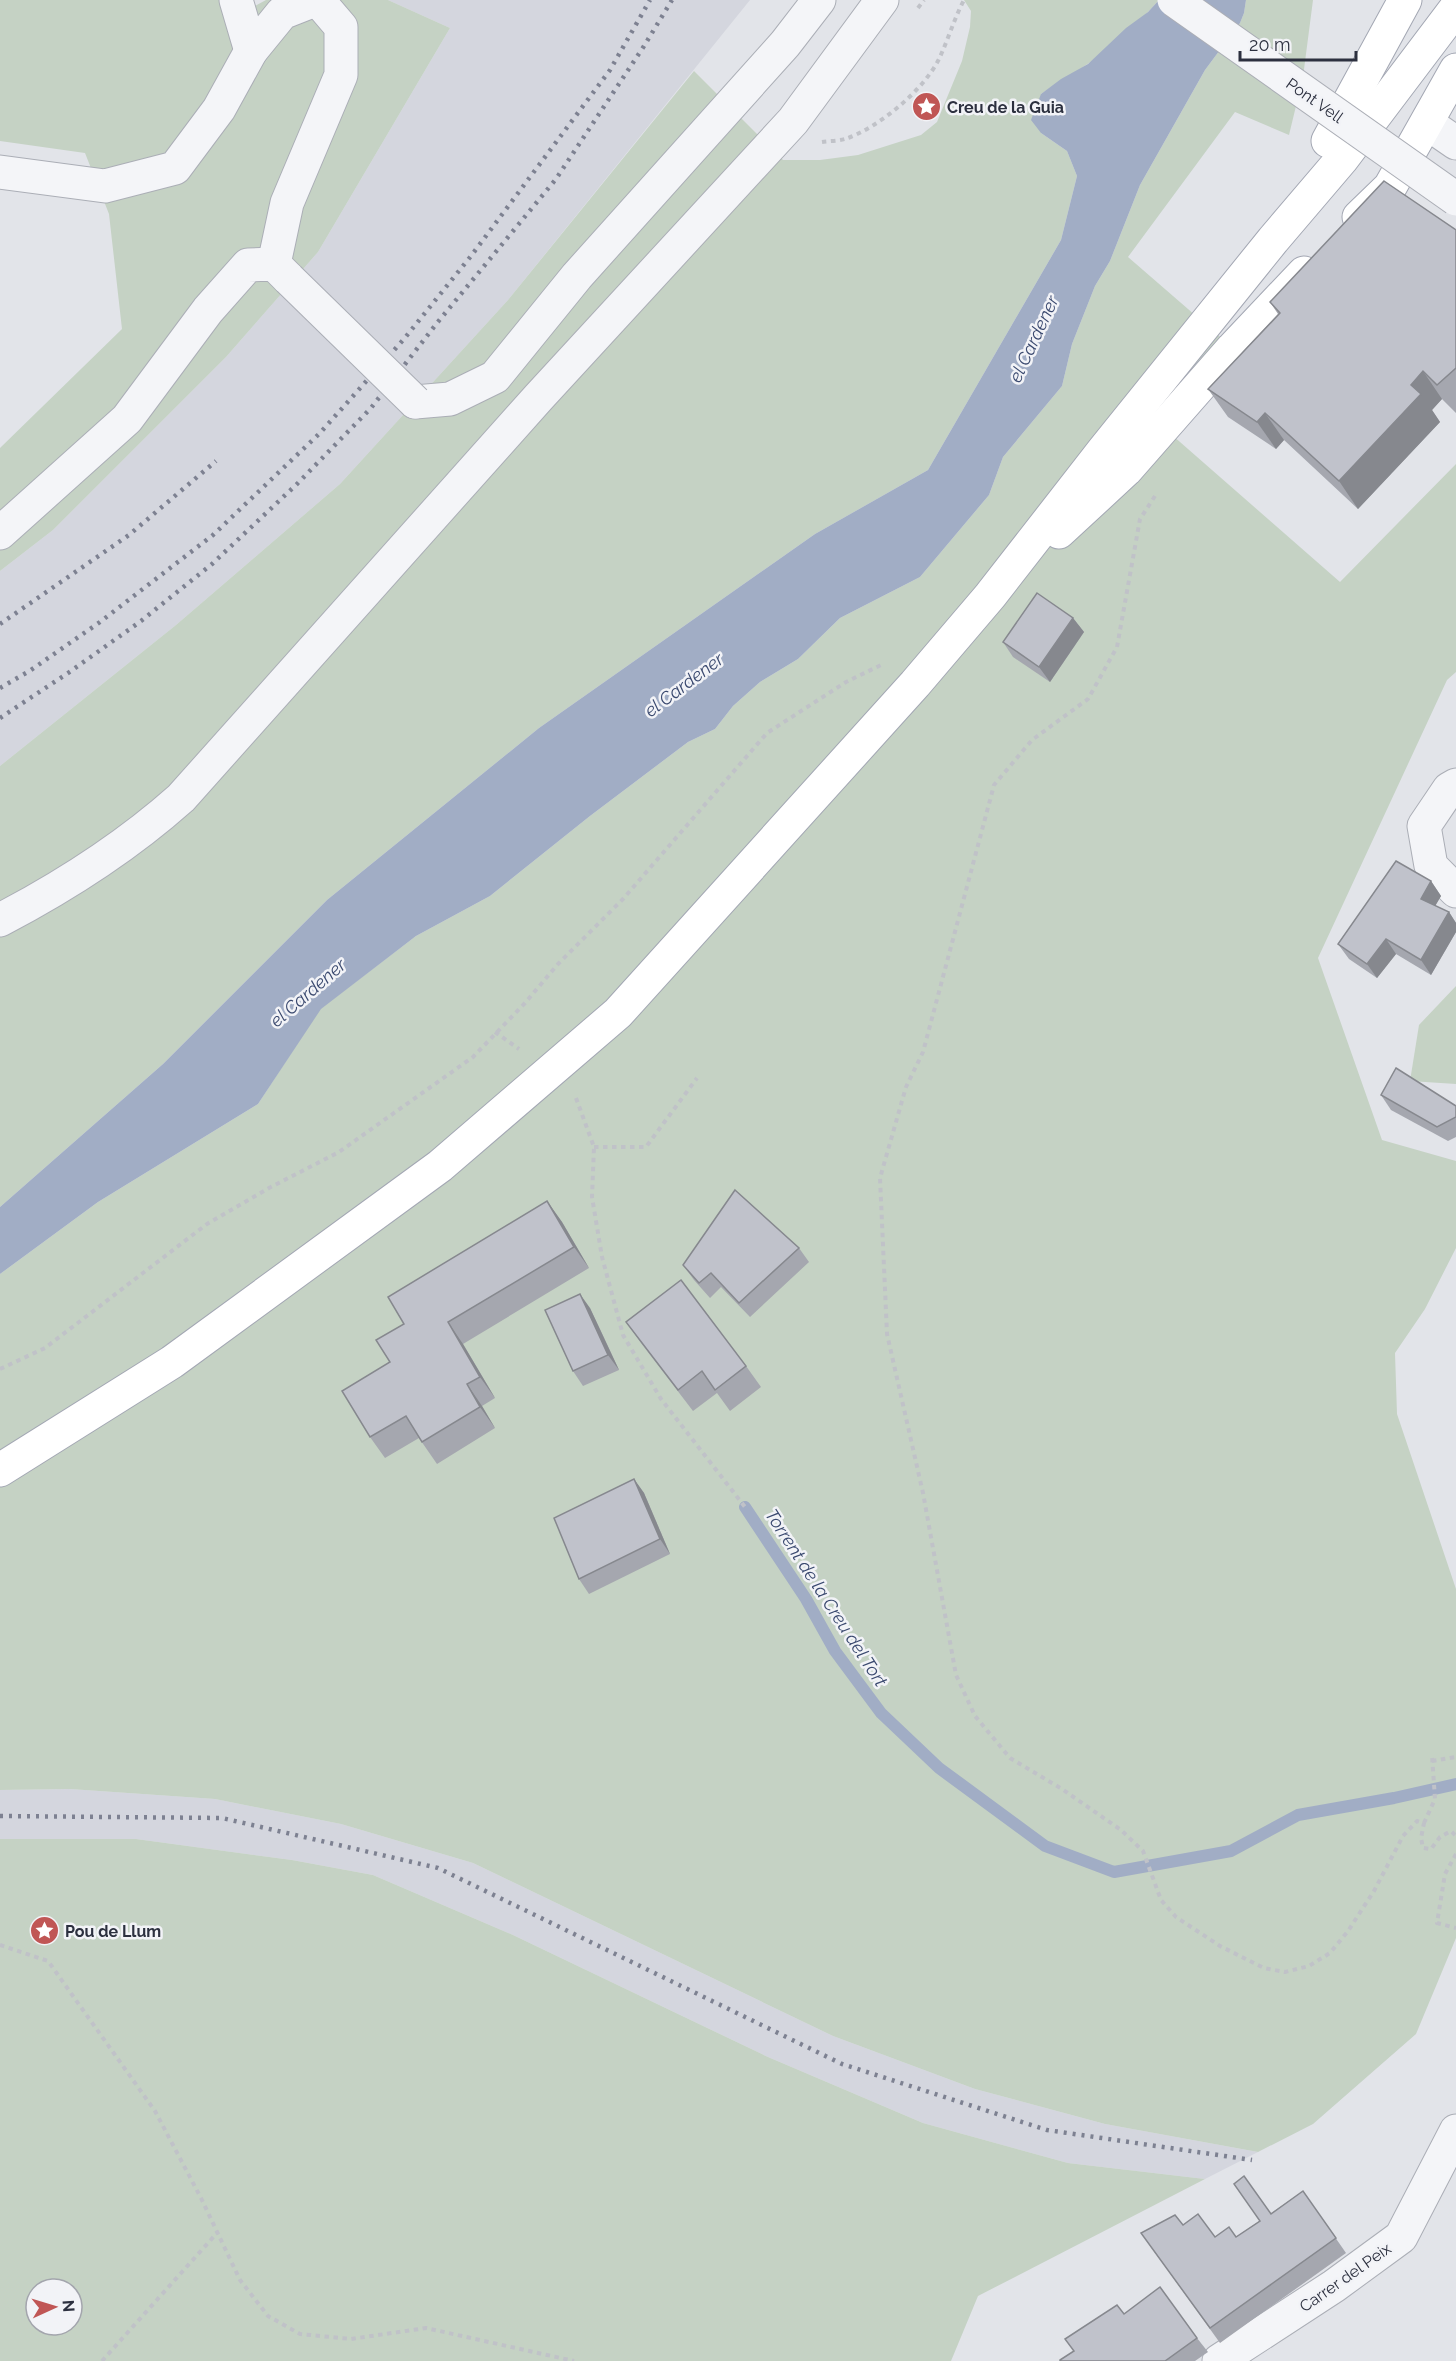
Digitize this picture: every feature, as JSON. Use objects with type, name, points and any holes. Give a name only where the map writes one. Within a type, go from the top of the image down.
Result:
[{"type":"main road","points":[[1273,240],[1405,0]]},
{"type":"main road","points":[[0,1470],[172,1362],[430,1173],[618,1013],[915,684],[990,596],[1273,240],[1341,159],[1456,8]]},
{"type":"main road","points":[[990,596],[1126,470],[1233,348],[1390,187],[1456,70]]},
{"type":"street","points":[[236,0],[251,51]]},
{"type":"street","points":[[0,172],[105,186],[175,168],[219,109],[251,51],[282,13],[317,0],[341,27],[341,75],[287,203],[281,272]]},
{"type":"street","points":[[0,533],[127,419],[208,310],[248,265],[281,272],[415,402],[450,399],[495,377],[577,276],[786,44],[819,0]]},
{"type":"street","points":[[0,920],[48,895],[104,859],[155,821],[181,798],[538,398],[793,121],[882,0]]},
{"type":"street","name":"Pont Vell","points":[[1174,0],[1456,199]]},
{"type":"street","points":[[1427,123],[1456,143]]},
{"type":"street","points":[[1456,785],[1449,789],[1424,826],[1431,866],[1456,891]]},
{"type":"street","points":[[0,1483],[31,1450]]},
{"type":"street","name":"Carrer del Peix","points":[[1219,2361],[1334,2286],[1401,2237],[1456,2131]]},
{"type":"path","points":[[774,141],[796,146],[845,139],[889,115],[910,98],[938,61],[964,0]]},
{"type":"path","points":[[1159,490],[1140,519],[1117,647],[1088,699],[1032,740],[994,785],[923,1052],[906,1086],[880,1178],[887,1334],[923,1494],[956,1675],[975,1716],[1010,1758],[1062,1789],[1121,1830],[1143,1851],[1161,1900],[1176,1917],[1220,1947],[1264,1968],[1285,1972],[1309,1966],[1330,1953],[1348,1931],[1374,1891],[1403,1836],[1417,1821],[1424,1823]]},
{"type":"path","points":[[0,1369],[45,1348],[207,1224],[268,1188],[339,1152],[472,1057],[525,1003],[558,964],[623,899],[767,734],[846,682],[887,662]]},
{"type":"path","points":[[562,1061],[594,1147],[592,1197],[602,1257],[623,1335],[661,1399],[745,1507]]},
{"type":"path","points":[[594,1147],[646,1147],[697,1078]]},
{"type":"path","points":[[1432,1755],[1435,1799],[1424,1823],[1421,1838],[1423,1848],[1431,1849],[1440,1837],[1451,1831],[1456,1836]]},
{"type":"path","points":[[1432,1761],[1456,1757]]},
{"type":"path","points":[[1456,1854],[1445,1874],[1437,1923],[1456,1928]]},
{"type":"path","points":[[0,1945],[48,1961],[155,2111],[240,2280],[268,2316],[300,2334],[351,2339],[426,2328],[574,2361]]},
{"type":"path","points":[[102,2361],[217,2233]]},
{"type":"shaded area","points":[[388,0],[750,0],[508,300],[340,484],[176,625],[0,766],[0,571],[53,530],[226,357],[318,252],[450,28]]},
{"type":"shaded area","points":[[70,1789],[215,1799],[341,1824],[473,1863],[833,2036],[975,2089],[1105,2124],[1258,2152],[1205,2179],[1068,2163],[923,2123],[768,2057],[513,1935],[373,1875],[292,1860],[136,1839],[0,1839],[0,1790]]},
{"type":"green space","points":[[0,0],[247,0],[251,8],[266,0],[388,0],[450,28],[318,252],[226,357],[53,530],[0,571],[0,448],[122,329],[109,214],[85,153],[0,141]]},
{"type":"green space","points":[[964,0],[1159,0],[1107,49],[1041,94],[1041,133],[1067,151],[1077,176],[1061,240],[928,470],[815,534],[539,728],[327,900],[163,1064],[0,1207],[0,766],[176,625],[340,484],[508,300],[694,71],[783,160],[820,160],[858,155],[921,135],[937,122],[962,61],[970,27],[971,11]]},
{"type":"green space","points":[[1246,0],[1313,0],[1303,77],[1289,135],[1235,112],[1128,257],[1233,348],[1172,435],[1340,582],[1456,464],[1456,672],[1447,680],[1318,958],[1382,1140],[1456,1161],[1456,1248],[1425,1309],[1395,1353],[1397,1414],[1456,1589],[1456,1938],[1416,2034],[1313,2124],[1258,2152],[1105,2124],[975,2089],[833,2036],[473,1863],[341,1824],[215,1799],[70,1789],[0,1790],[0,1274],[98,1202],[258,1104],[320,1009],[416,936],[490,896],[688,742],[715,729],[733,706],[760,682],[798,659],[840,618],[920,577],[989,495],[1003,457],[1062,386],[1072,344],[1095,286],[1110,261],[1140,185],[1205,70],[1240,23]]},
{"type":"green space","points":[[1456,986],[1456,1084],[1410,1081],[1419,1025]]},
{"type":"green space","points":[[0,1839],[136,1839],[292,1860],[373,1875],[513,1935],[768,2057],[923,2123],[1068,2163],[1205,2179],[978,2296],[951,2361],[0,2361]]},
{"type":"water","name":"el Cardener","points":[[1159,0],[1246,0],[1240,23],[1205,70],[1140,185],[1110,261],[1095,286],[1072,344],[1062,386],[1003,457],[989,495],[920,577],[840,618],[798,659],[760,682],[733,706],[715,729],[688,742],[490,896],[416,936],[321,1009],[258,1104],[98,1202],[0,1274],[0,1207],[163,1064],[327,900],[539,728],[815,534],[928,470],[1061,240],[1077,176],[1067,151],[1041,133],[1031,120],[1041,94],[1061,79],[1088,64]]},
{"type":"building","points":[[1384,181],[1456,230],[1456,368],[1437,385],[1423,371],[1411,385],[1421,394],[1339,481],[1265,413],[1257,422],[1208,389],[1280,313],[1270,302]]},
{"type":"building","points":[[1037,593],[1073,618],[1039,667],[1003,642]]},
{"type":"building","points":[[1396,861],[1431,881],[1421,899],[1449,912],[1421,960],[1386,939],[1367,964],[1338,944]]},
{"type":"building","points":[[1396,1068],[1456,1106],[1456,1117],[1437,1127],[1381,1095]]},
{"type":"building","points":[[735,1190],[799,1248],[739,1303],[711,1273],[699,1283],[683,1265]]},
{"type":"building","points":[[547,1201],[574,1247],[448,1322],[480,1377],[467,1384],[480,1407],[422,1442],[406,1416],[370,1437],[342,1391],[390,1362],[376,1340],[404,1324],[388,1297]]},
{"type":"building","points":[[681,1280],[746,1366],[715,1390],[702,1371],[678,1390],[626,1322]]},
{"type":"building","points":[[580,1294],[608,1355],[573,1371],[545,1310]]},
{"type":"building","points":[[634,1479],[660,1539],[579,1579],[554,1518]]},
{"type":"building","points":[[1244,2176],[1271,2214],[1303,2191],[1336,2238],[1210,2328],[1141,2233],[1175,2215],[1183,2225],[1198,2214],[1215,2237],[1229,2227],[1236,2237],[1260,2221],[1234,2184]]},
{"type":"building","points":[[1160,2287],[1197,2338],[1165,2361],[1060,2361],[1074,2351],[1065,2339],[1117,2305],[1124,2314]]},
{"type":"waterway","name":"Torrent de la Creu del Tort","points":[[745,1507],[806,1599],[835,1651],[881,1713],[939,1768],[1045,1846],[1114,1872],[1231,1851],[1298,1815],[1394,1798],[1456,1784]]},
{"type":"railway","points":[[0,688],[31,670],[100,622],[213,535],[320,433],[404,339],[471,256],[610,70],[650,0]]},
{"type":"railway","points":[[0,718],[141,621],[212,564],[297,484],[371,408],[437,323],[556,179],[672,0]]},
{"type":"railway","points":[[0,624],[129,535],[216,461]]},
{"type":"railway","points":[[0,1816],[222,1818],[438,1868],[842,2064],[1047,2130],[1252,2160]]},
{"type":"place","name":"Creu de la Guia","points":[[926,107]]},
{"type":"place","name":"Pou de Llum","points":[[44,1931]]}]
